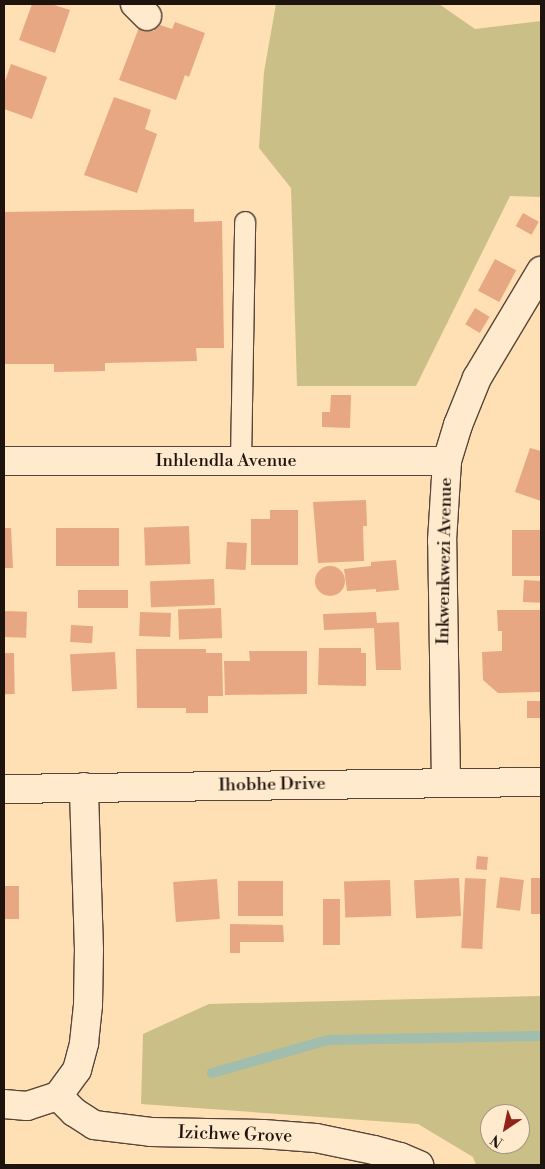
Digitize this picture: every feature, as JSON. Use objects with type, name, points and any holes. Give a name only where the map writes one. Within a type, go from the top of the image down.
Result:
[{"type":"street","name":"Inkwenkwezi Avenue","points":[[446,783],[442,541],[447,461],[458,425],[477,378],[541,271]]},
{"type":"street","name":"Inhlendla Avenue","points":[[4,461],[447,461]]},
{"type":"street","name":"Ihobhe Drive","points":[[4,789],[541,782]]},
{"type":"street","points":[[4,1104],[27,1106],[58,1096],[77,1070],[84,1043],[88,1005],[89,941],[84,787]]},
{"type":"street","name":"Izichwe Grove","points":[[58,1096],[74,1112],[94,1125],[151,1132],[263,1134],[316,1138],[374,1150],[400,1157],[419,1165]]},
{"type":"lane","points":[[241,462],[246,222]]},
{"type":"shaded area","points":[[276,4],[439,4],[475,29],[541,21],[541,197],[510,196],[416,386],[297,386],[291,188],[259,148],[264,72]]},
{"type":"shaded area","points":[[541,996],[541,1165],[476,1165],[473,1157],[418,1124],[141,1104],[143,1034],[209,1004]]},
{"type":"building","points":[[32,4],[51,4],[70,10],[55,53],[19,40]]},
{"type":"building","points":[[175,22],[205,33],[189,77],[185,75],[176,100],[119,80],[140,25],[154,31],[157,24],[172,29]]},
{"type":"building","points":[[11,64],[47,77],[32,119],[4,109],[4,84]]},
{"type":"building","points":[[114,97],[151,110],[145,129],[157,134],[137,193],[84,175]]},
{"type":"building","points":[[194,209],[194,222],[222,221],[224,348],[196,348],[197,361],[105,363],[105,371],[54,372],[54,364],[4,364],[4,212]]},
{"type":"building","points":[[523,213],[539,222],[531,235],[516,226]]},
{"type":"building","points":[[495,259],[516,270],[499,302],[478,291]]},
{"type":"building","points":[[475,308],[490,317],[480,333],[465,324]]},
{"type":"building","points":[[331,395],[351,395],[350,428],[322,427],[322,412],[330,412]]},
{"type":"building","points":[[530,448],[541,451],[541,501],[515,492]]},
{"type":"building","points":[[366,500],[367,526],[363,526],[364,561],[318,563],[313,502]]},
{"type":"building","points":[[270,510],[298,510],[298,565],[251,565],[251,519],[270,519]]},
{"type":"building","points":[[189,526],[190,564],[145,566],[144,528]]},
{"type":"building","points":[[4,528],[11,528],[13,568],[4,568]]},
{"type":"building","points":[[56,528],[119,528],[119,566],[56,566]]},
{"type":"building","points":[[512,530],[541,530],[541,576],[512,576]]},
{"type":"building","points":[[227,542],[247,543],[246,570],[226,569]]},
{"type":"building","points":[[396,560],[399,590],[376,592],[376,589],[347,591],[344,569],[371,566],[371,562]]},
{"type":"building","points":[[330,566],[340,571],[345,581],[340,591],[330,596],[320,591],[315,581],[320,571]]},
{"type":"building","points":[[214,579],[215,605],[151,607],[150,581]]},
{"type":"building","points":[[524,580],[541,581],[540,603],[523,602]]},
{"type":"building","points":[[78,590],[128,590],[128,608],[78,608]]},
{"type":"building","points":[[221,608],[222,638],[179,639],[178,610]]},
{"type":"building","points":[[497,610],[541,610],[541,692],[498,693],[483,680],[482,652],[502,651],[502,631],[498,631]]},
{"type":"building","points":[[4,611],[27,612],[26,638],[4,637]]},
{"type":"building","points":[[140,612],[171,613],[170,637],[139,636]]},
{"type":"building","points":[[376,612],[377,623],[399,622],[401,670],[376,670],[374,628],[324,630],[323,614]]},
{"type":"building","points":[[71,625],[93,626],[92,643],[70,642]]},
{"type":"building","points":[[319,648],[361,648],[361,653],[366,653],[366,686],[318,685]]},
{"type":"building","points":[[136,649],[206,649],[206,653],[222,653],[223,696],[208,696],[208,713],[186,713],[186,708],[137,708]]},
{"type":"building","points":[[249,651],[307,651],[307,694],[225,695],[224,661],[250,661]]},
{"type":"building","points":[[115,652],[117,689],[72,691],[70,654]]},
{"type":"building","points":[[4,653],[14,653],[15,694],[5,694]]},
{"type":"building","points":[[527,701],[541,701],[541,718],[527,718]]},
{"type":"building","points":[[477,856],[488,857],[487,870],[476,869]]},
{"type":"building","points":[[500,877],[524,880],[520,911],[496,908]]},
{"type":"building","points":[[459,878],[461,916],[416,918],[414,880]]},
{"type":"building","points":[[465,878],[486,879],[482,949],[461,948]]},
{"type":"building","points":[[531,878],[541,878],[541,914],[531,914]]},
{"type":"building","points":[[217,879],[220,919],[176,922],[173,882]]},
{"type":"building","points":[[390,880],[391,916],[345,918],[344,882]]},
{"type":"building","points":[[238,881],[283,881],[283,916],[238,916]]},
{"type":"building","points":[[4,886],[19,886],[19,919],[4,919]]},
{"type":"building","points":[[323,899],[340,899],[340,945],[323,945]]},
{"type":"building","points":[[230,924],[283,925],[284,942],[240,942],[240,953],[230,953]]},
{"type":"waterway","points":[[212,1073],[328,1040],[541,1036]]}]
